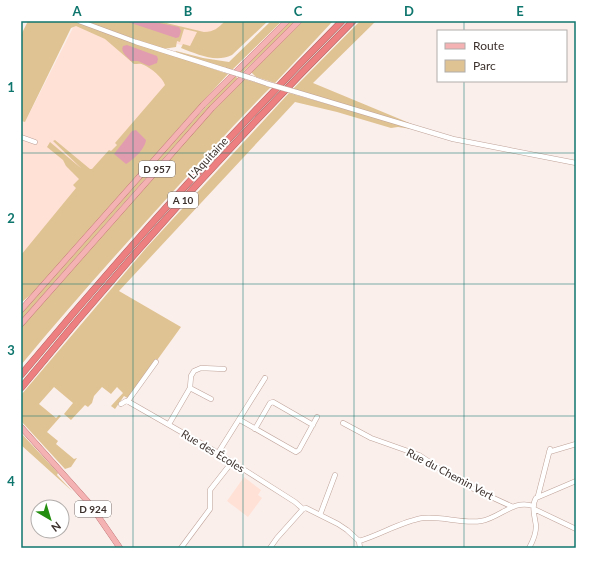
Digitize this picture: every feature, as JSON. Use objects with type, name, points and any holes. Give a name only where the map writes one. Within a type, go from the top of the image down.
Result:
[{"type":"highway","name":"L'Aquitaine","points":[[21,375],[98,284],[177,195],[264,101],[342,21]]},
{"type":"highway","name":"L'Aquitaine","points":[[21,388],[90,305],[172,211],[275,101],[353,21]]},
{"type":"main road","name":"D 957","points":[[21,310],[203,105],[287,21]]},
{"type":"main road","name":"D 957","points":[[21,324],[212,108],[299,21]]},
{"type":"main road","name":"D 924","points":[[21,427],[89,503],[120,548]]},
{"type":"street","points":[[79,21],[174,54],[268,84],[453,139],[576,163]]},
{"type":"street","points":[[21,137],[35,142]]},
{"type":"street","points":[[121,404],[124,401],[128,401],[156,362]]},
{"type":"street","points":[[169,424],[190,388],[191,376],[195,370],[201,368],[224,369]]},
{"type":"street","points":[[218,453],[240,420],[264,378]]},
{"type":"street","points":[[190,388],[211,399]]},
{"type":"street","name":"Rue des Écoles","points":[[128,401],[218,453],[296,502],[303,509],[306,508],[347,530],[359,541]]},
{"type":"street","points":[[255,429],[272,402],[313,425]]},
{"type":"street","points":[[240,420],[296,452],[299,450],[317,417]]},
{"type":"street","name":"Rue du Chemin Vert","points":[[343,423],[371,438],[419,455],[459,481],[513,507]]},
{"type":"street","points":[[530,548],[535,534],[534,502],[538,496],[549,450],[576,444]]},
{"type":"street","points":[[181,548],[210,509],[210,490],[232,462]]},
{"type":"street","points":[[320,515],[335,475]]},
{"type":"street","points":[[538,496],[576,481]]},
{"type":"street","points":[[360,548],[359,541],[421,518],[482,521],[513,507],[526,503],[576,529]]},
{"type":"street","points":[[270,548],[303,509]]},
{"type":"shaded area","points":[[98,21],[236,21],[205,52]]},
{"type":"shaded area","points":[[125,21],[149,21],[179,27],[181,31],[179,37],[176,38]]},
{"type":"shaded area","points":[[75,24],[205,79],[21,293],[21,121],[25,122]]},
{"type":"shaded area","points":[[127,45],[157,56],[157,63],[149,66],[138,61],[131,61],[122,50],[123,46]]},
{"type":"shaded area","points":[[136,130],[146,140],[138,154],[126,164],[114,154],[132,131]]},
{"type":"shaded area","points":[[244,477],[261,490],[258,495],[262,498],[248,517],[227,501]]},
{"type":"green space","points":[[28,21],[74,21],[228,74],[35,291],[21,303],[21,255],[76,188],[73,185],[79,179],[66,166],[63,160],[47,147],[50,142],[82,169],[53,141],[55,140],[90,169],[92,169],[109,150],[111,151],[117,145],[115,143],[165,85],[159,76],[150,68],[142,64],[134,64],[105,39],[76,26],[71,28],[25,122],[21,121],[21,35]]},
{"type":"green space","points":[[84,21],[158,21],[204,32],[216,29],[225,21],[268,21],[232,55],[213,58],[181,48],[183,44],[190,46],[197,32],[184,29],[180,42],[177,41],[176,47],[163,49]]},
{"type":"green space","points":[[271,21],[282,21],[232,70],[175,53],[176,51],[203,58],[229,62]]},
{"type":"green space","points":[[289,21],[296,21],[242,73],[238,72]]},
{"type":"green space","points":[[303,21],[333,21],[275,83],[256,77],[251,72]]},
{"type":"green space","points":[[360,21],[376,21],[313,83],[419,127],[293,89]]},
{"type":"green space","points":[[234,76],[238,78],[168,153],[21,320],[21,314],[137,182]]},
{"type":"green space","points":[[244,79],[271,87],[132,237],[21,365],[21,328],[205,119]]},
{"type":"green space","points":[[289,93],[418,130],[398,127],[391,128],[337,112],[295,102],[119,291],[181,327],[129,399],[124,396],[115,409],[111,406],[123,393],[117,387],[111,394],[102,387],[94,396],[92,403],[88,407],[85,405],[71,420],[64,414],[73,403],[54,387],[39,404],[56,418],[59,415],[61,416],[47,432],[58,441],[56,444],[74,459],[77,458],[71,467],[65,469],[21,421],[21,395],[147,247]]},
{"type":"green space","points":[[21,433],[58,473],[57,475],[72,491],[21,445]]}]
